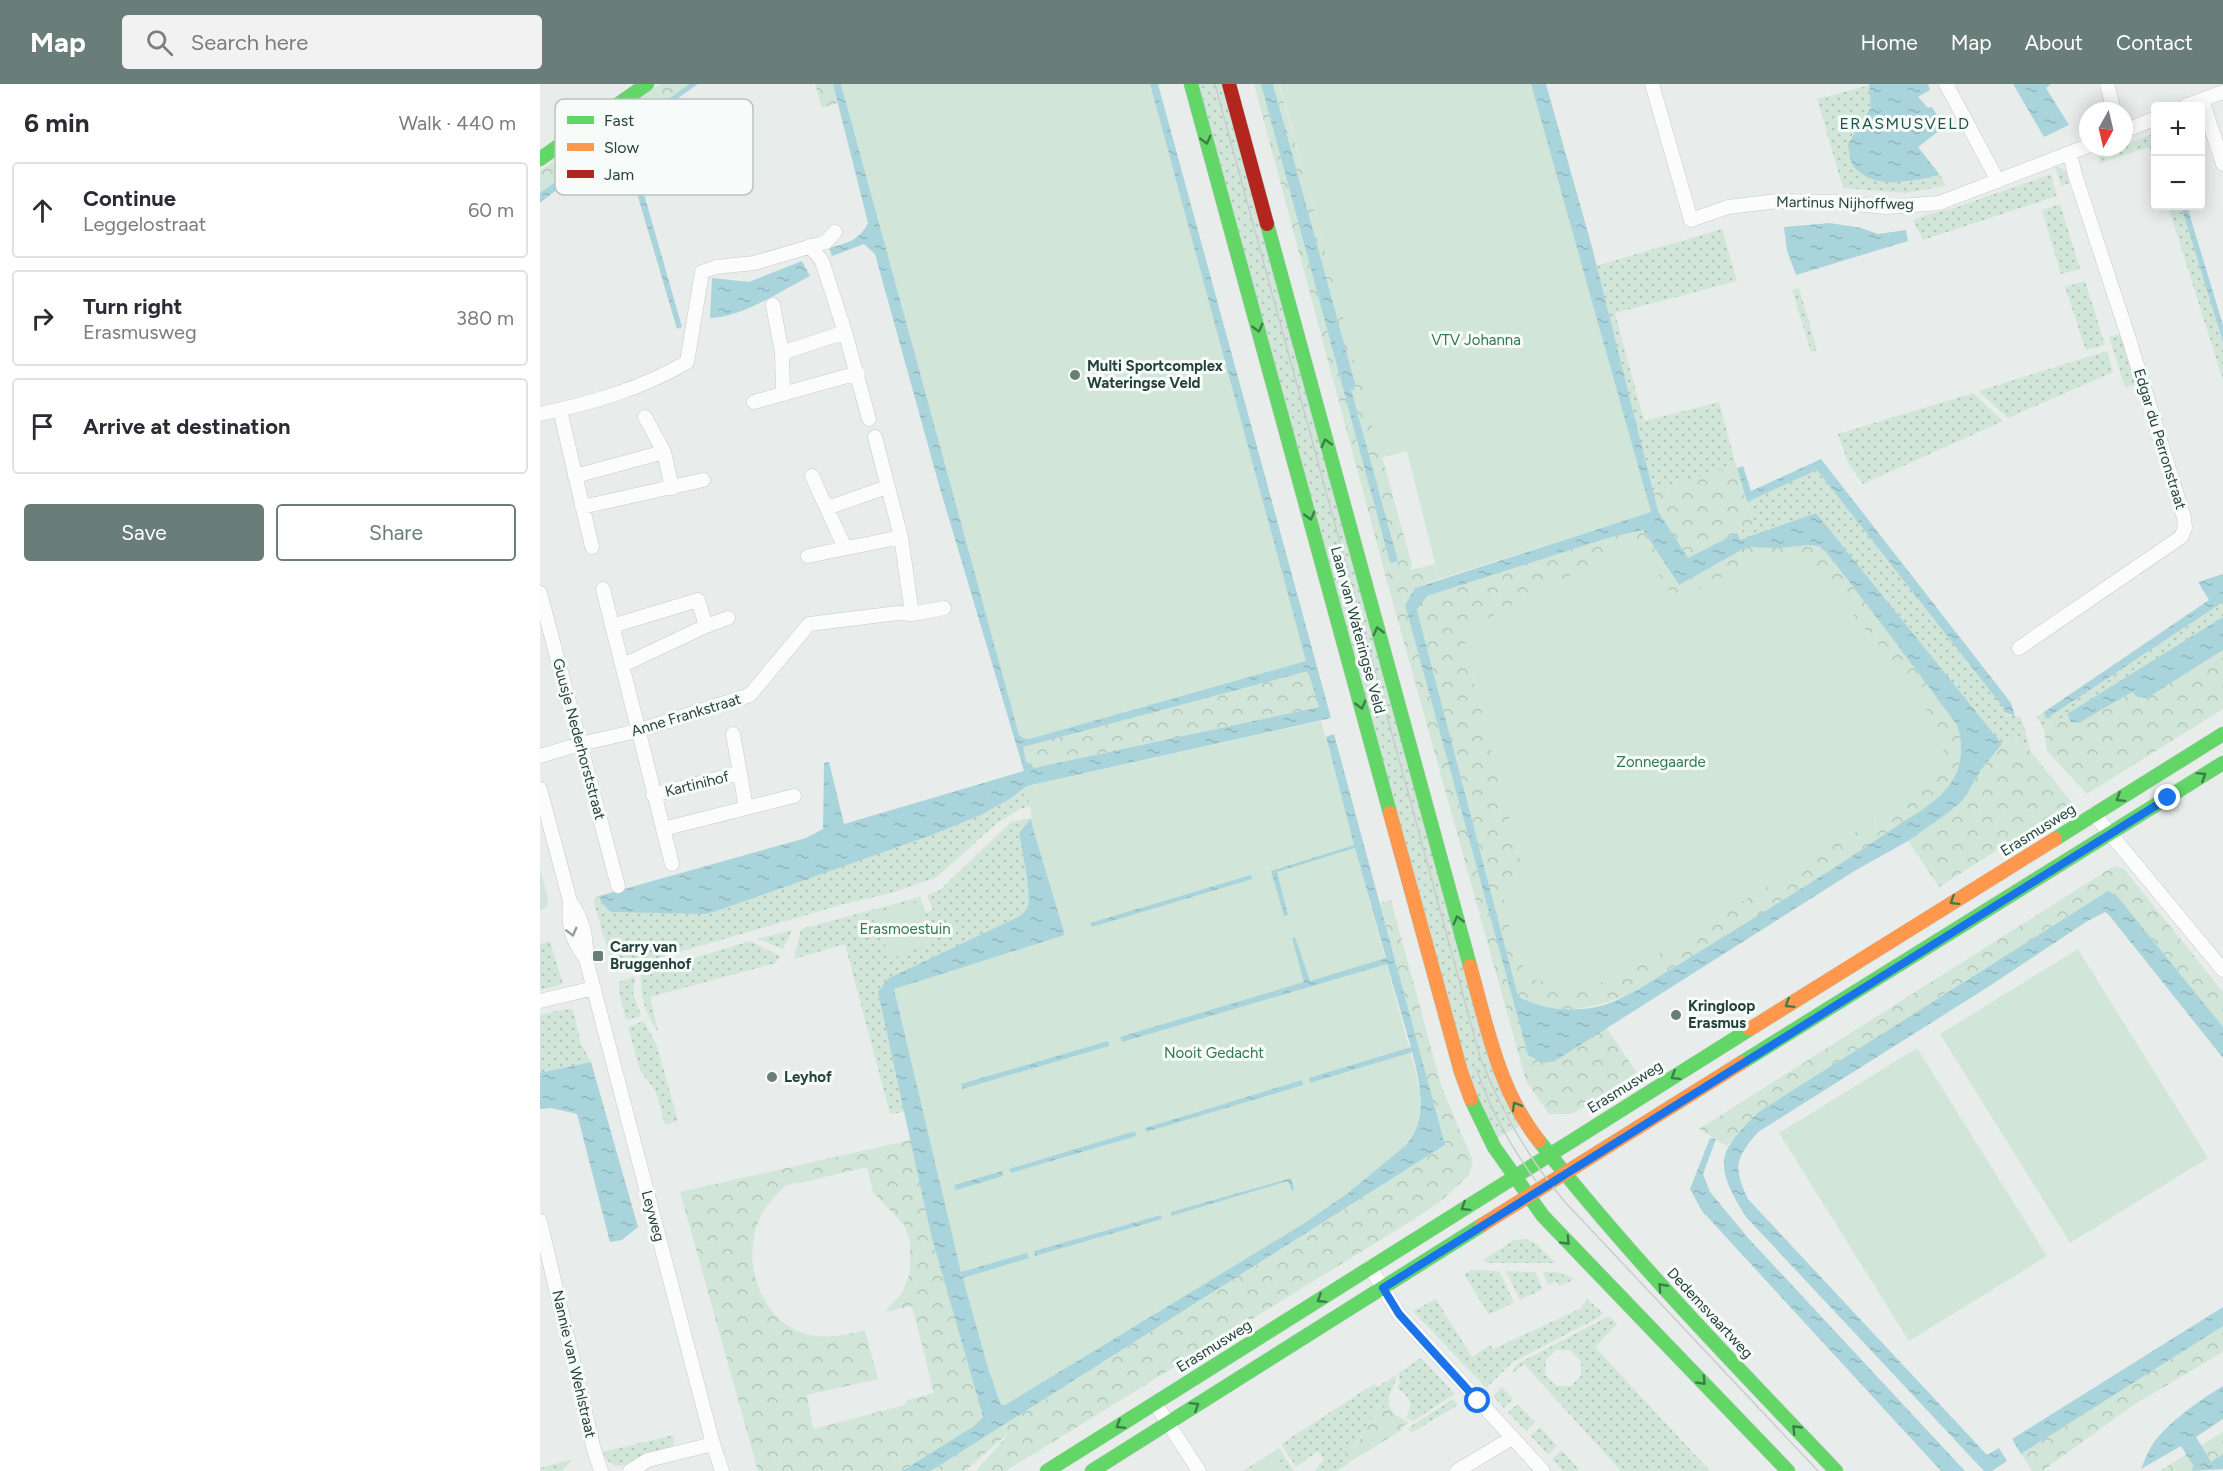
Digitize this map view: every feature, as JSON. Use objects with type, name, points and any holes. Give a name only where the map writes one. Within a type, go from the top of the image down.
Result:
[{"type":"street","points":[[615,99],[628,89],[647,84]]},
{"type":"street","name":"Laan van Wateringse Veld","points":[[1191,84],[1461,1072],[1477,1113],[1494,1147],[1528,1197]]},
{"type":"street","name":"Laan van Wateringse Veld","points":[[1229,84],[1496,1059],[1509,1093],[1527,1125],[1564,1174]]},
{"type":"street","points":[[1946,84],[1998,181]]},
{"type":"street","points":[[2107,84],[2112,102]]},
{"type":"street","name":"Martinus Nijhoffweg","points":[[1654,85],[1691,220],[1728,207],[1771,201],[1833,202],[1887,207],[1939,203],[2079,150]]},
{"type":"street","points":[[2196,102],[2223,92]]},
{"type":"street","points":[[2202,100],[2223,164]]},
{"type":"street","points":[[2133,127],[2151,120]]},
{"type":"street","points":[[540,159],[555,147]]},
{"type":"street","name":"Edgar du Perronstraat","points":[[2019,648],[2181,537],[2185,528],[2164,453],[2074,175],[2070,153]]},
{"type":"street","points":[[540,414],[632,390],[687,362],[702,272],[716,267],[754,263],[826,242],[835,232]]},
{"type":"street","points":[[810,246],[822,261],[858,374],[869,419]]},
{"type":"street","points":[[773,305],[782,353],[783,393]]},
{"type":"street","points":[[782,353],[845,332]]},
{"type":"street","points":[[754,402],[858,374]]},
{"type":"street","points":[[560,410],[592,547]]},
{"type":"street","points":[[645,417],[664,452],[672,488]]},
{"type":"street","points":[[875,437],[901,537],[912,614]]},
{"type":"street","points":[[574,476],[664,452]]},
{"type":"street","points":[[812,476],[845,549]]},
{"type":"street","points":[[582,507],[703,480]]},
{"type":"street","points":[[827,508],[887,487]]},
{"type":"street","points":[[808,556],[901,537]]},
{"type":"street","name":"Kartinihof","points":[[603,590],[672,864]]},
{"type":"street","name":"Guusje Nederhorststraat","points":[[540,593],[618,886]]},
{"type":"street","points":[[612,626],[698,600],[706,626]]},
{"type":"street","name":"Anne Frankstraat","points":[[540,756],[637,731],[750,695],[809,624],[898,613],[912,614],[945,608]]},
{"type":"street","points":[[623,665],[728,618]]},
{"type":"street","name":"Kartinihof","points":[[733,734],[746,808]]},
{"type":"street","name":"Erasmusweg","points":[[1047,1471],[1549,1154],[2223,734]]},
{"type":"street","points":[[1092,1471],[2223,763]]},
{"type":"street","name":"Kartinihof","points":[[653,795],[740,772]]},
{"type":"street","name":"Leyweg","points":[[540,789],[570,901],[568,919],[574,944],[586,959],[722,1471]]},
{"type":"street","points":[[663,830],[794,796]]},
{"type":"street","points":[[2094,814],[2223,970]]},
{"type":"street","points":[[540,1001],[594,988]]},
{"type":"street","name":"Dedemsvaartweg","points":[[1564,1174],[1696,1324],[1836,1471]]},
{"type":"street","points":[[1528,1197],[1543,1216],[1788,1471]]},
{"type":"street","name":"Nannie van Wehlstraat","points":[[540,1221],[594,1450],[601,1471]]},
{"type":"street","points":[[1370,1268],[1399,1314],[1543,1471]]},
{"type":"street","points":[[1155,1403],[1199,1471]]},
{"type":"street","points":[[1457,1471],[1512,1438]]},
{"type":"street","points":[[630,1471],[648,1460],[713,1444]]},
{"type":"green space","points":[[660,84],[689,84],[668,99],[639,99]]},
{"type":"green space","points":[[815,84],[833,84],[838,103],[822,108]]},
{"type":"green space","name":"Multi Sportcomplex Wateringse Veld","points":[[841,84],[1150,84],[1307,661],[1029,739],[1019,735]]},
{"type":"green space","points":[[1196,84],[1225,84],[1519,1127],[1496,1138],[1472,1086]]},
{"type":"green space","points":[[1254,84],[1261,84],[1390,563],[1398,560],[1351,389],[1356,387],[1273,84],[1279,84],[1412,565],[1410,570],[1435,564],[1439,579],[1415,588],[1405,605],[1528,1055],[1555,1061],[1606,1027],[1637,1073],[1572,1114],[1549,1114],[1526,1081],[1386,578]]},
{"type":"green space","name":"VTV Johanna","points":[[1280,84],[1531,84],[1652,512],[1439,579],[1407,451],[1381,458]]},
{"type":"green space","points":[[1870,85],[1871,107],[1848,144],[1903,183],[1940,175],[1946,186],[1905,193],[1843,188],[1817,99]]},
{"type":"green space","points":[[2151,135],[2151,153],[2149,147],[2133,152],[2133,142]]},
{"type":"green space","points":[[2098,156],[2121,156],[2100,163]]},
{"type":"green space","points":[[555,160],[555,182],[540,193],[540,171]]},
{"type":"green space","points":[[2055,166],[2066,171],[2072,182],[2061,186]]},
{"type":"green space","points":[[2051,174],[2057,196],[1923,240],[1913,220],[1954,208]]},
{"type":"green space","points":[[2060,204],[2080,269],[2061,274],[2042,210]]},
{"type":"green space","points":[[2169,210],[2182,210],[2223,342],[2223,380]]},
{"type":"green space","points":[[1722,229],[1737,281],[1615,313],[1644,421],[1719,402],[1736,465],[1652,493],[1596,266]]},
{"type":"green space","points":[[2085,281],[2105,345],[2086,350],[2065,287]]},
{"type":"green space","points":[[1799,288],[1817,350],[1811,352],[1792,290]]},
{"type":"green space","points":[[2120,334],[2136,384],[2125,387],[2109,337]]},
{"type":"green space","points":[[2107,351],[2113,372],[2008,418],[1978,391]]},
{"type":"green space","points":[[1973,393],[2003,421],[1863,484],[1848,463],[1838,434]]},
{"type":"green space","points":[[1736,465],[1753,525],[1688,559],[1658,511],[1652,493]]},
{"type":"green space","points":[[1817,470],[2004,707],[2004,712],[2021,717],[2031,751],[2020,738],[2002,744],[1952,682],[1739,541],[1737,533],[1753,524],[1747,502]]},
{"type":"green space","points":[[1643,530],[1679,585],[1747,547],[1819,546],[1878,619],[1957,725],[1961,753],[1956,774],[1939,796],[1826,874],[1634,992],[1590,1007],[1562,1010],[1547,1008],[1518,996],[1417,610],[1427,596],[1608,538]],"holes":[[[1637,540],[1676,602],[1764,555],[1929,785],[1623,976],[1595,984],[1529,977],[1514,949],[1503,894],[1523,855],[1514,836],[1472,674]]]},
{"type":"green space","name":"Zonnegaarde","points":[[1638,540],[1676,602],[1765,554],[1802,555],[1891,659],[1942,732],[1944,761],[1929,785],[1623,976],[1595,984],[1556,987],[1529,977],[1514,949],[1503,894],[1523,854],[1514,836],[1463,631]]},
{"type":"green space","points":[[2223,602],[2223,617],[2044,730],[2037,717],[2044,712],[2046,719]]},
{"type":"green space","points":[[2223,650],[2223,709],[2087,794],[2047,751],[2044,730],[2067,714],[2071,722],[2079,723],[2132,692],[2147,698]]},
{"type":"green space","points":[[1309,670],[1319,707],[1034,768],[1026,762],[1022,747]]},
{"type":"green space","name":"Nooit Gedacht","points":[[1321,721],[1420,1088],[1420,1111],[1411,1139],[1348,1193],[1303,1224],[1005,1405],[1001,1405],[988,1368],[950,1230],[893,988],[1065,935],[1034,832],[1027,786]]},
{"type":"green space","points":[[2020,738],[2072,803],[1939,887],[1908,841],[1948,813],[2002,744]]},
{"type":"green space","points":[[1027,786],[1030,806],[1020,809],[997,823],[937,877],[895,892],[844,904],[614,971],[593,900],[599,896],[601,902],[706,914],[932,835],[981,815]]},
{"type":"green space","points":[[1031,818],[1019,833],[1029,899],[1025,911],[1018,917],[889,978],[878,992],[905,1112],[890,1114],[845,944],[794,959],[801,929],[920,897],[926,913],[933,910],[927,895],[940,890],[1011,822]]},
{"type":"green space","points":[[2114,866],[2124,869],[2223,992],[2223,1028],[2108,891],[1760,1111],[1727,1146],[1699,1129]]},
{"type":"green space","points":[[540,869],[548,898],[547,907],[540,910]]},
{"type":"green space","points":[[1391,900],[1442,1088],[1473,1161],[1469,1175],[1441,1201],[1419,1216],[1006,1471],[976,1471],[1012,1430],[965,1471],[935,1471],[934,1469],[1444,1146],[1380,903]]},
{"type":"green space","name":"Erasmoestuin","points":[[919,902],[934,941],[891,959],[872,914]]},
{"type":"green space","points":[[792,930],[783,949],[758,939]]},
{"type":"green space","points":[[550,941],[563,984],[540,990],[540,944]]},
{"type":"green space","points":[[750,941],[780,956],[776,963],[650,997],[658,1032],[644,1004],[641,974]]},
{"type":"green space","points":[[2078,949],[2208,1158],[2070,1243],[1940,1034]]},
{"type":"green space","points":[[635,976],[633,993],[641,1016],[626,1020],[619,982]]},
{"type":"green space","points":[[565,1009],[573,1010],[581,1044],[591,1062],[540,1073],[540,1015]]},
{"type":"green space","points":[[644,1021],[657,1046],[678,1121],[665,1125],[656,1092],[640,1070],[628,1027]]},
{"type":"green space","points":[[1917,1048],[2047,1256],[1909,1341],[1779,1133]]},
{"type":"green space","points":[[911,1140],[931,1235],[983,1417],[974,1426],[902,1471],[758,1471],[680,1192]],"holes":[[[867,1167],[873,1192],[904,1225],[910,1242],[910,1272],[902,1293],[885,1312],[912,1306],[934,1393],[907,1400],[905,1405],[813,1429],[807,1395],[878,1379],[865,1330],[838,1335],[811,1335],[794,1329],[779,1318],[767,1304],[758,1287],[752,1249],[755,1231],[762,1214],[773,1199],[789,1185]]]},
{"type":"green space","points":[[1525,1239],[1534,1242],[1556,1263],[1486,1263],[1483,1260],[1514,1240]]},
{"type":"green space","points":[[1471,1270],[1499,1271],[1514,1302],[1489,1315],[1464,1274]]},
{"type":"green space","points":[[1506,1271],[1535,1272],[1543,1289],[1520,1300]]},
{"type":"green space","points":[[1543,1272],[1557,1272],[1575,1279],[1559,1286],[1556,1281],[1548,1285]]},
{"type":"green space","points":[[1436,1299],[1472,1357],[1490,1345],[1493,1349],[1580,1309],[1587,1299],[1603,1313],[1598,1318],[1513,1362],[1486,1388],[1413,1311]]},
{"type":"green space","points":[[1609,1316],[1617,1324],[1595,1347],[1710,1471],[1621,1471],[1524,1364],[1514,1372],[1512,1371],[1519,1363]],"holes":[[[1556,1350],[1570,1350],[1581,1361],[1581,1376],[1571,1386],[1556,1386],[1545,1374],[1546,1360]]]},
{"type":"green space","points":[[2223,1326],[2223,1352],[2135,1404],[2042,1471],[2032,1471],[2021,1454]]},
{"type":"green space","points":[[1421,1358],[1455,1394],[1413,1421],[1406,1417],[1410,1404],[1408,1397],[1397,1388],[1400,1382],[1398,1373]]},
{"type":"green space","points":[[1396,1375],[1388,1398],[1394,1414],[1379,1405],[1354,1448],[1337,1440],[1350,1462],[1337,1471],[1315,1471],[1324,1459],[1318,1451],[1296,1467],[1281,1444],[1374,1384],[1377,1387]]},
{"type":"green space","points":[[1502,1387],[1513,1399],[1504,1408],[1493,1396]]},
{"type":"green space","points":[[1453,1399],[1458,1405],[1411,1433],[1408,1428]]},
{"type":"green space","points":[[1518,1404],[1535,1422],[1526,1431],[1508,1412]]},
{"type":"green space","points":[[1379,1405],[1409,1423],[1401,1427],[1402,1430],[1350,1462],[1337,1440],[1355,1448]]},
{"type":"green space","points":[[1540,1427],[1557,1446],[1548,1455],[1531,1436]]},
{"type":"green space","points":[[2223,1432],[2223,1454],[2211,1463],[2200,1446]]},
{"type":"green space","points":[[674,1435],[673,1446],[643,1455],[628,1464],[616,1466],[608,1461],[602,1452]]},
{"type":"green space","points":[[1279,1448],[1294,1471],[1243,1471]]},
{"type":"green space","points":[[1561,1450],[1579,1469],[1577,1471],[1563,1471],[1552,1459]]},
{"type":"green space","points":[[1275,1453],[1286,1471],[1246,1471]]},
{"type":"green space","points":[[2187,1454],[2195,1468],[2191,1471],[2160,1471]]},
{"type":"green space","points":[[573,1459],[562,1471],[540,1471],[540,1468]]},
{"type":"water","points":[[689,84],[698,84],[677,99],[668,99]]},
{"type":"water","points":[[833,84],[841,84],[1019,735],[1029,739],[1306,661],[1150,84],[1158,84],[1331,718],[1027,786],[981,815],[932,835],[706,914],[611,912],[601,902],[599,896],[806,838],[823,829],[824,763],[829,762],[844,824],[1024,771],[941,492],[875,254],[864,244],[832,256],[829,248],[856,238],[868,223]],"holes":[[[1308,671],[1319,707],[1034,768],[1026,762],[1023,747]]]},
{"type":"water","points":[[1261,84],[1273,84],[1356,387],[1351,389],[1398,561],[1390,563]]},
{"type":"water","points":[[1531,84],[1546,84],[1592,247],[1658,511],[1688,558],[1737,533],[1740,540],[1816,513],[2002,744],[1981,770],[1963,800],[1908,841],[1856,870],[1555,1061],[1543,1063],[1528,1055],[1405,605],[1415,588],[1651,512]],"holes":[[[1643,530],[1679,585],[1747,547],[1819,546],[1827,553],[1878,619],[1957,725],[1961,746],[1956,774],[1946,789],[1923,809],[1794,893],[1634,992],[1594,1008],[1571,1010],[1538,1005],[1518,996],[1417,610],[1427,596],[1608,538]]]},
{"type":"water","points":[[1869,84],[1928,84],[1930,90],[1918,97],[1928,108],[1932,107],[1944,127],[1918,147],[1940,175],[1906,181],[1883,182],[1863,174],[1854,167],[1848,144],[1871,107]]},
{"type":"water","points":[[2013,84],[2051,84],[2046,88],[2069,125],[2044,137]]},
{"type":"water","points":[[555,182],[555,191],[540,203],[540,193]]},
{"type":"water","points":[[638,195],[644,195],[682,327],[677,329]]},
{"type":"water","points":[[2182,210],[2188,210],[2223,325],[2223,342]]},
{"type":"water","points":[[1830,223],[1861,228],[1878,234],[1906,230],[1908,241],[1796,275],[1787,251],[1784,227]]},
{"type":"water","points":[[802,261],[810,276],[748,308],[723,317],[710,318],[712,278],[749,282]]},
{"type":"water","points":[[1821,459],[2011,703],[2015,716],[2004,712],[2003,707],[1817,470],[1747,502],[1737,468],[1743,466],[1751,491]]},
{"type":"water","points":[[2223,574],[2223,602],[2046,719],[2044,712],[2209,600],[2198,582]]},
{"type":"water","points":[[2223,617],[2223,650],[2147,698],[2138,697],[2132,692],[2079,723],[2071,722],[2067,714]]},
{"type":"water","points":[[1334,734],[1445,1145],[934,1469],[902,1471],[974,1426],[983,1417],[931,1235],[878,992],[889,978],[1018,917],[1025,911],[1029,899],[1019,833],[1031,818],[1065,935],[894,989],[961,1272],[1027,1253],[1029,1258],[963,1278],[988,1368],[1001,1405],[1005,1405],[1303,1224],[1348,1193],[1406,1145],[1413,1135],[1418,1124],[1421,1100],[1412,1052],[1310,1083],[1309,1078],[1411,1047],[1387,964],[1122,1042],[1120,1037],[1304,982],[1292,938],[1295,937],[1310,981],[1386,958],[1355,848],[1277,872],[1288,915],[1284,916],[1271,871],[1354,845],[1326,737]]},
{"type":"water","points":[[1251,875],[1252,879],[1092,927],[1090,923]]},
{"type":"water","points":[[2108,891],[2116,895],[2223,1027],[2223,1058],[2105,912],[1758,1132],[1745,1149],[1739,1163],[1740,1178],[1748,1199],[1987,1455],[1999,1448],[2007,1461],[1992,1471],[1984,1471],[1746,1217],[1728,1184],[1724,1160],[1727,1149],[1734,1138],[1760,1111]]},
{"type":"water","points":[[1108,1041],[1109,1046],[962,1089],[961,1084]]},
{"type":"water","points":[[591,1062],[638,1227],[622,1240],[610,1242],[577,1114],[551,1108],[540,1109],[540,1073]]},
{"type":"water","points":[[1302,1080],[1303,1085],[1146,1132],[1145,1128]]},
{"type":"water","points":[[1135,1131],[1136,1136],[1011,1173],[1009,1169]]},
{"type":"water","points":[[1710,1138],[1716,1139],[1703,1174],[1710,1192],[1750,1240],[1965,1471],[1941,1471],[1702,1211],[1690,1189]]},
{"type":"water","points":[[1002,1171],[1003,1176],[956,1190],[954,1185]]},
{"type":"water","points":[[1291,1178],[1294,1189],[1292,1191],[1288,1181],[1171,1216],[1171,1212]]},
{"type":"water","points":[[1161,1215],[1162,1219],[1035,1256],[1034,1251]]},
{"type":"water","points":[[2223,1307],[2223,1326],[2021,1454],[2012,1439]]},
{"type":"water","points":[[2223,1386],[2223,1419],[2196,1437],[2211,1462],[2223,1454],[2223,1469],[2191,1471],[2195,1468],[2181,1446],[2141,1469],[2151,1447],[2165,1430],[2194,1405]]},
{"type":"tram line","points":[[1215,84],[1480,1057],[1488,1077],[1527,1151],[1565,1202],[1818,1471]]},
{"type":"tram line","points":[[1476,1068],[1502,1127],[1536,1181]]},
{"type":"traffic: fast","points":[[626,99],[647,84]]},
{"type":"traffic: fast","points":[[1191,84],[1390,813]]},
{"type":"traffic: fast","points":[[540,159],[555,148]]},
{"type":"traffic: fast","points":[[1267,224],[1470,966]]},
{"type":"traffic: fast","points":[[2055,839],[2223,734]]},
{"type":"traffic: fast","points":[[1741,1063],[2223,763]]},
{"type":"traffic: fast","points":[[1047,1471],[1750,1029]]},
{"type":"traffic: fast","points":[[1471,1099],[1494,1147],[1543,1216],[1788,1471]]},
{"type":"traffic: fast","points":[[1539,1141],[1647,1269],[1836,1471]]},
{"type":"traffic: fast","points":[[1092,1471],[1482,1225]]},
{"type":"traffic: slow","points":[[1390,813],[1461,1072],[1471,1099]]},
{"type":"traffic: slow","points":[[1750,1029],[2055,839]]},
{"type":"traffic: slow","points":[[1470,966],[1504,1080],[1525,1122],[1539,1141]]},
{"type":"traffic: slow","points":[[1482,1225],[1741,1063]]},
{"type":"traffic: jam","points":[[1229,84],[1267,224]]},
{"type":"place","name":"Multi Sportcomplex Wateringse Veld","points":[[1075,375]]},
{"type":"place","name":"Carry van Bruggenhof","points":[[598,956]]},
{"type":"place","name":"Kringloop Erasmus","points":[[1676,1015]]},
{"type":"place","name":"Leyhof","points":[[772,1077]]},
{"type":"district","name":"ERASMUSVELD","points":[[1905,123]]},
{"type":"route","points":[[1478,1401],[1399,1314],[1383,1288],[1586,1159],[2168,798]]}]
